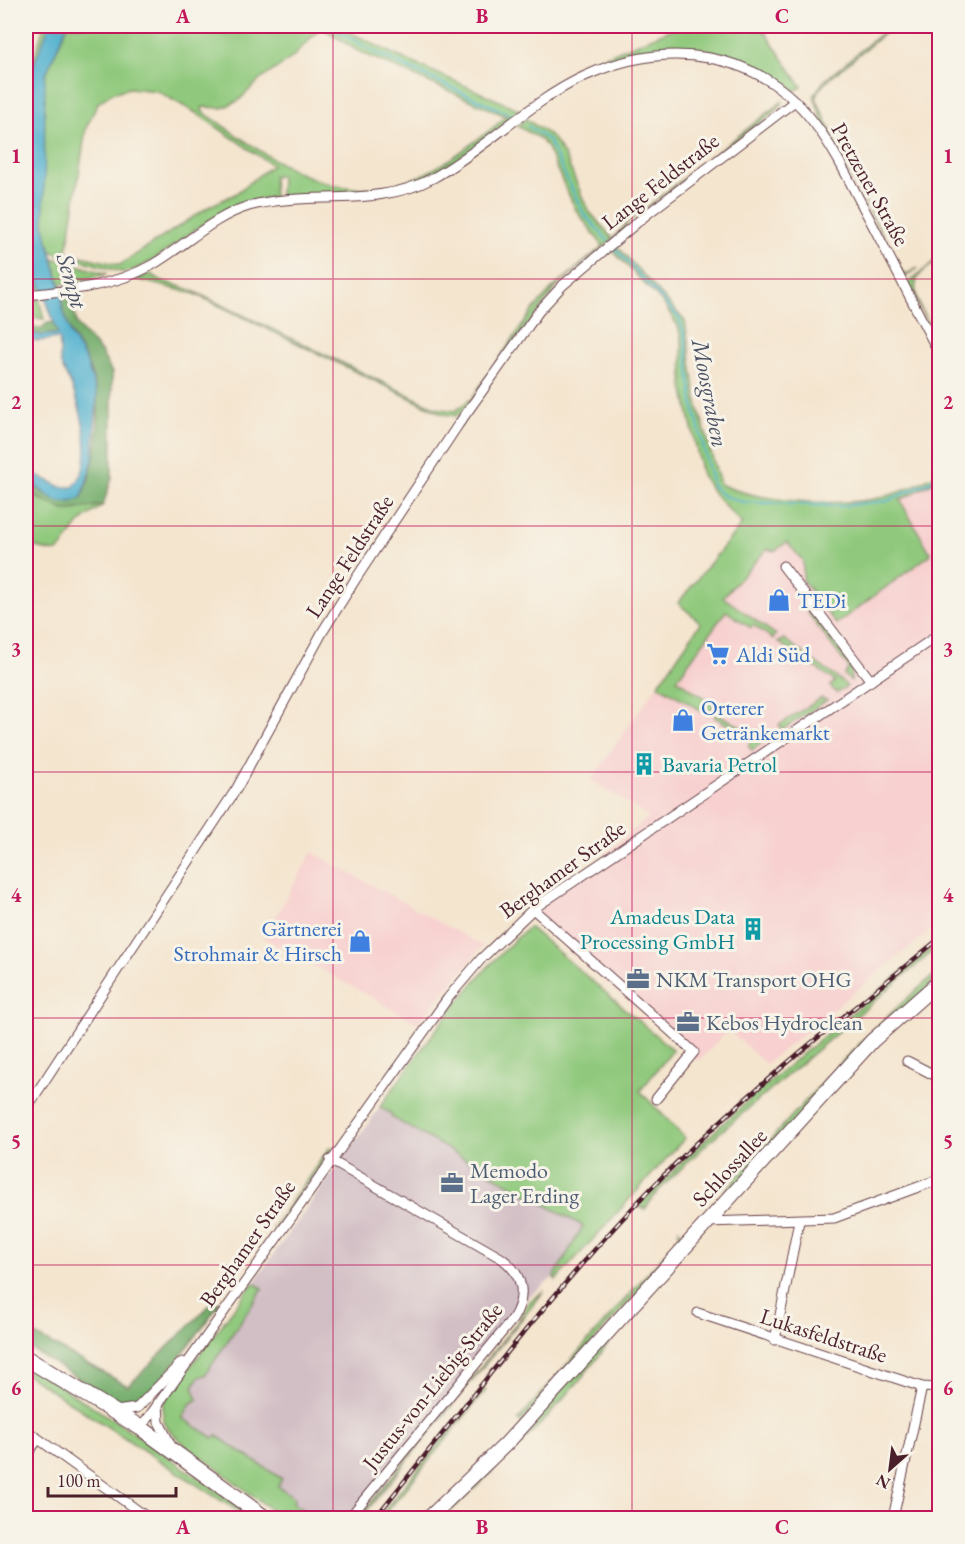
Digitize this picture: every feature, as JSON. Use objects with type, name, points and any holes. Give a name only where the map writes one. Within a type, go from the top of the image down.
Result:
[{"type":"main road","name":"Schlossallee","points":[[429,1518],[507,1443],[872,1041],[939,981]]},
{"type":"main road","points":[[26,1358],[141,1428],[265,1518]]},
{"type":"street","name":"Pretzener Straße","points":[[26,295],[102,283],[134,274],[153,264],[219,219],[248,207],[286,200],[361,198],[416,186],[475,151],[562,88],[592,73],[634,58],[666,54],[691,55],[731,63],[761,77],[795,101],[823,135],[939,355]]},
{"type":"street","name":"Lange Feldstraße","points":[[26,1109],[237,788],[323,631],[458,425],[545,303],[616,240],[795,101]]},
{"type":"street","points":[[783,566],[871,681]]},
{"type":"street","name":"Berghamer Straße","points":[[141,1428],[330,1160],[448,998],[481,959],[532,909],[939,634]]},
{"type":"street","points":[[532,909],[694,1052],[656,1100]]},
{"type":"street","points":[[906,1061],[939,1078]]},
{"type":"street","name":"Justus-von-Liebig-Straße","points":[[330,1160],[501,1258],[515,1270],[522,1292],[519,1309],[512,1320],[349,1518]]},
{"type":"street","points":[[707,1222],[799,1221],[834,1218],[939,1179]]},
{"type":"street","points":[[775,1340],[799,1221]]},
{"type":"street","name":"Lukasfeldstraße","points":[[698,1313],[922,1387],[939,1388]]},
{"type":"street","name":"Berghamer Straße","points":[[114,1411],[137,1408],[204,1338]]},
{"type":"street","points":[[893,1518],[922,1387]]},
{"type":"street","points":[[158,1403],[159,1422],[173,1451]]},
{"type":"street","points":[[26,1430],[148,1518]]},
{"type":"street","points":[[26,1456],[38,1439]]},
{"type":"shaded area","points":[[939,475],[939,923],[766,1064],[728,1030],[699,1061],[530,918],[649,817],[591,780],[701,623],[678,603],[760,503],[841,506],[887,501]]},
{"type":"shaded area","points":[[312,852],[483,946],[418,1023],[264,938]]},
{"type":"shaded area","points":[[380,1107],[393,1114],[391,1117],[583,1226],[554,1277],[528,1297],[347,1518],[282,1518],[172,1434],[163,1408]]},
{"type":"green space","points":[[44,26],[49,26],[33,67],[27,116],[31,246],[43,288],[26,291],[26,246],[28,246],[26,234],[26,82]]},
{"type":"green space","points":[[67,26],[338,26],[391,53],[518,109],[512,119],[454,161],[413,184],[377,193],[280,196],[281,176],[273,176],[274,197],[247,203],[221,214],[141,267],[121,272],[67,256],[67,253],[120,265],[210,206],[235,194],[272,165],[196,113],[157,91],[129,88],[112,93],[98,103],[86,128],[67,252],[63,250],[60,255],[49,250],[44,226],[45,76]],"holes":[[[321,27],[358,51],[506,116],[459,153],[422,175],[388,186],[356,188],[325,183],[295,171],[265,154],[202,111],[203,107],[222,108],[238,101],[260,80],[293,57]]]},
{"type":"green space","points":[[680,26],[761,26],[802,87],[794,91],[766,72],[738,58],[709,51],[680,48],[651,49],[622,56],[592,66],[563,80],[589,63]]},
{"type":"green space","points":[[890,26],[893,26],[827,81],[819,90],[816,98],[838,148],[899,267],[905,275],[918,268],[904,278],[822,120],[814,95],[824,81]]},
{"type":"green space","points":[[783,101],[780,107],[628,222]]},
{"type":"green space","points":[[526,119],[551,136],[565,156],[588,210],[613,239],[628,222],[623,231],[559,284],[461,413],[456,416],[443,414],[195,294],[135,279],[151,274],[162,281],[191,290],[436,408],[455,411],[472,398],[533,310],[553,288],[603,246],[576,210],[546,146],[539,138],[517,126]]},
{"type":"green space","points":[[617,246],[685,321],[697,403],[720,484],[776,499],[821,502],[862,501],[887,496],[939,473],[939,479],[900,500],[931,554],[836,624],[803,581],[803,561],[787,542],[775,551],[767,549],[723,597],[776,635],[773,639],[753,625],[751,628],[726,611],[677,679],[714,705],[709,715],[658,685],[701,623],[678,603],[742,524],[714,494],[702,475],[683,386],[682,341],[678,326],[664,304],[612,250]]},
{"type":"green space","points":[[939,257],[919,276],[916,290],[920,308],[929,324],[939,335],[939,341],[935,339],[908,284]]},
{"type":"green space","points":[[53,258],[107,274],[60,284]]},
{"type":"green space","points":[[71,298],[77,325],[101,352],[112,373],[112,478],[103,505],[66,511],[39,498],[26,499],[26,479],[39,489],[82,497],[93,464],[98,428],[96,392],[92,374],[64,315],[62,299]]},
{"type":"green space","points":[[39,299],[44,319],[26,316],[26,300]]},
{"type":"green space","points":[[54,322],[58,334],[40,335],[26,332],[27,327],[42,328],[47,323]]},
{"type":"green space","points":[[39,498],[54,505],[70,508],[103,505],[80,523],[62,548],[53,552],[26,543],[26,499]]},
{"type":"green space","points":[[810,610],[852,666],[851,681],[844,675],[849,668],[807,612]]},
{"type":"green space","points":[[784,639],[847,686],[837,693],[830,686],[835,681],[778,642]]},
{"type":"green space","points":[[821,698],[827,700],[782,730],[779,725]]},
{"type":"green space","points":[[716,713],[756,735],[760,730],[768,738],[752,750],[748,746],[752,739],[714,717]]},
{"type":"green space","points":[[529,927],[673,1050],[640,1091],[685,1138],[556,1280],[554,1277],[583,1226],[391,1117],[392,1114],[380,1107],[468,990],[507,947]]},
{"type":"green space","points":[[939,942],[939,946],[710,1141],[658,1191],[645,1209],[639,1206],[710,1135],[747,1102]]},
{"type":"green space","points":[[939,971],[939,975],[692,1231],[688,1232],[840,1064]]},
{"type":"green space","points":[[330,1147],[332,1149],[275,1229],[273,1228]]},
{"type":"green space","points":[[679,1230],[685,1239],[521,1422],[518,1420],[679,1238]]},
{"type":"green space","points":[[253,1283],[263,1288],[205,1375],[199,1377],[193,1387],[198,1399],[191,1403],[182,1418],[214,1438],[217,1436],[282,1479],[278,1486],[295,1498],[293,1503],[315,1518],[282,1518],[183,1443],[164,1421],[164,1402]]},
{"type":"green space","points":[[544,1291],[361,1518],[358,1518],[519,1320],[529,1302]]},
{"type":"green space","points":[[214,1301],[220,1302],[178,1360],[151,1389],[128,1405],[116,1402],[26,1346],[26,1330],[128,1386]]},
{"type":"green space","points":[[626,1318],[564,1399],[443,1518],[437,1518],[483,1476]]},
{"type":"green space","points":[[26,1365],[128,1429],[256,1518],[248,1518],[26,1374]]},
{"type":"green space","points":[[484,1388],[486,1390],[382,1518],[378,1518]]},
{"type":"water","points":[[49,26],[67,26],[45,76],[44,226],[71,335],[86,360],[97,395],[93,460],[82,497],[65,503],[58,502],[26,479],[26,470],[61,487],[73,487],[80,477],[86,452],[80,411],[60,361],[59,338],[38,341],[26,339],[26,332],[40,335],[58,334],[38,277],[28,228],[27,116],[33,67]]},
{"type":"waterway","name":"Moosgraben","points":[[329,26],[376,53],[509,114]]},
{"type":"waterway","name":"Moosgraben","points":[[528,126],[548,140],[584,214],[608,241]]},
{"type":"waterway","name":"Moosgraben","points":[[612,245],[679,318],[685,337],[693,404],[713,486],[722,495],[742,502],[841,506],[887,501],[940,477]]},
{"type":"railway","points":[[375,1518],[551,1300],[664,1175],[764,1083],[940,938]]},
{"type":"place","name":"TEDi","points":[[779,600]]},
{"type":"place","name":"Aldi Süd","points":[[718,654]]},
{"type":"place","name":"Orterer Getränkemarkt","points":[[683,720]]},
{"type":"place","name":"Bavaria Petrol","points":[[644,764]]},
{"type":"place","name":"Amadeus Data Processing GmbH","points":[[753,929]]},
{"type":"place","name":"Gärtnerei Strohmair & Hirsch","points":[[360,941]]},
{"type":"place","name":"NKM Transport OHG","points":[[638,979]]},
{"type":"place","name":"Kebos Hydroclean","points":[[688,1022]]},
{"type":"place","name":"Memodo Lager Erding","points":[[452,1183]]},
{"type":"water label","name":"Sempt","points":[[72,281]]}]
